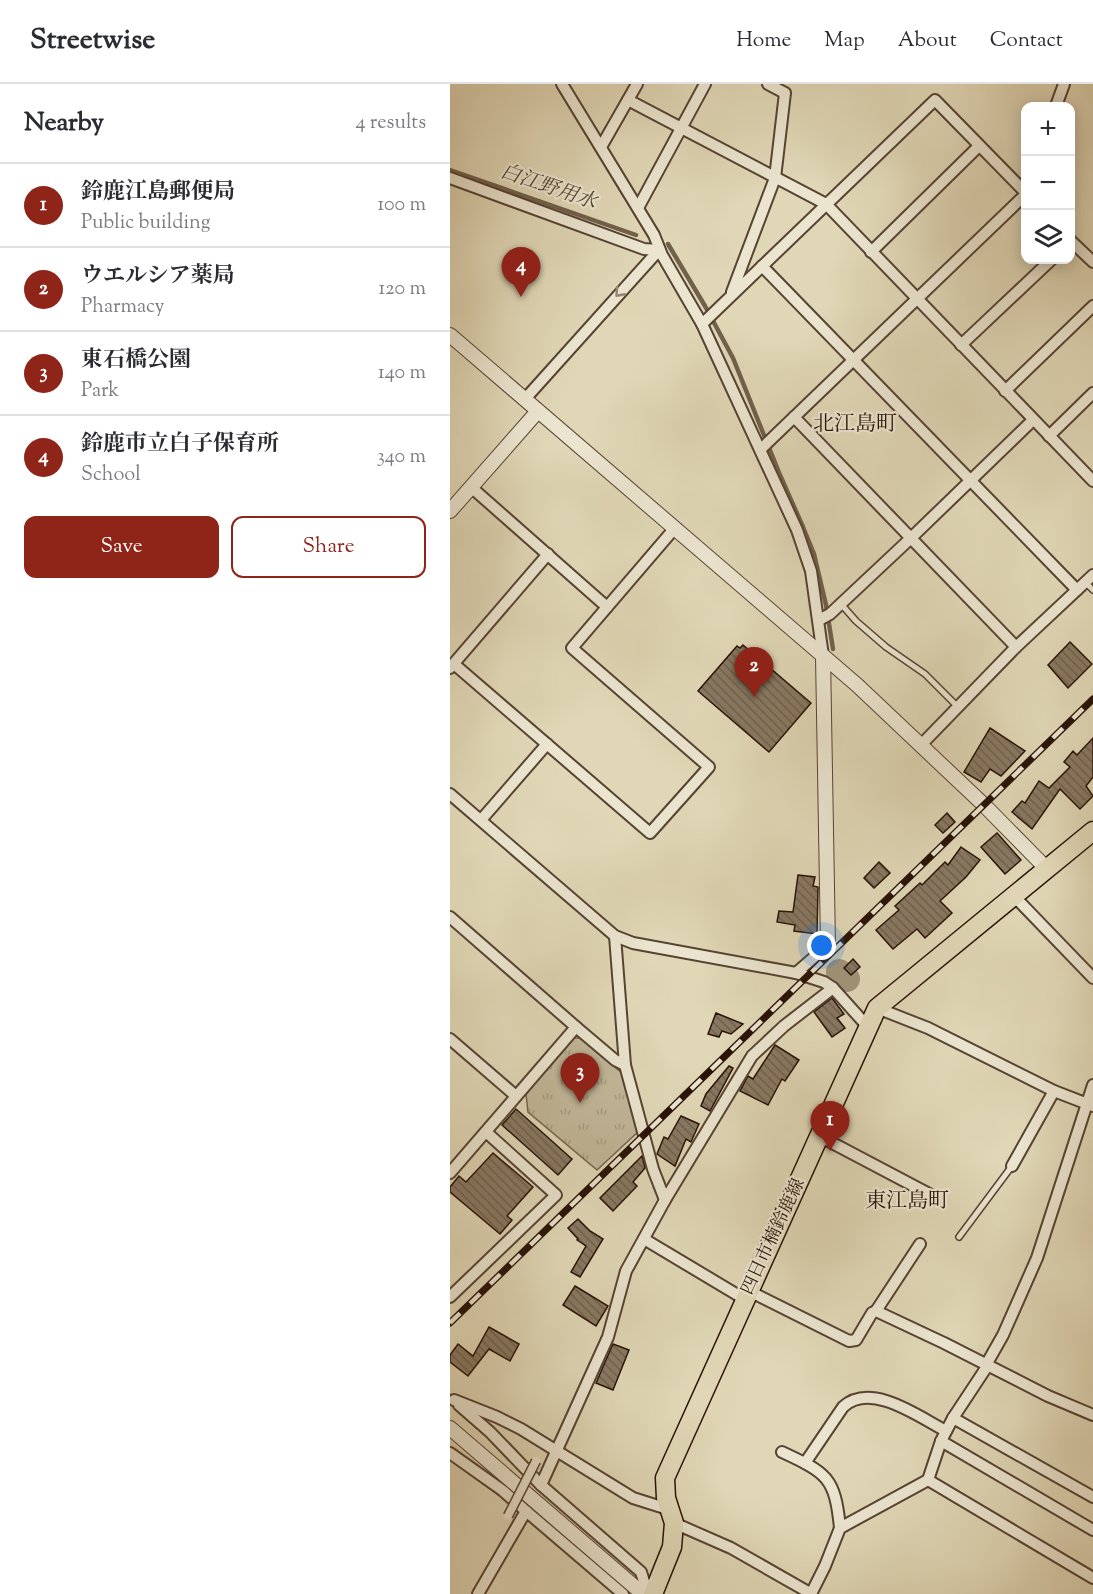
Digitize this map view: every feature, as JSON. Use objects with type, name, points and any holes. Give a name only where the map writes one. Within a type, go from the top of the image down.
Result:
[{"type":"main road","name":"四日市楠鈴鹿線","points":[[653,1594],[672,1547],[673,1516],[666,1498],[665,1478],[878,1008],[1046,868],[1091,838]]},
{"type":"street","points":[[562,84],[654,234],[659,250],[707,319],[797,530],[824,617],[828,945],[796,973]]},
{"type":"street","points":[[601,147],[637,84]]},
{"type":"street","points":[[638,208],[705,84]]},
{"type":"street","points":[[731,295],[775,178],[785,88],[768,84]]},
{"type":"street","points":[[1057,102],[1064,84]]},
{"type":"street","points":[[628,100],[826,204],[1093,481]]},
{"type":"street","points":[[707,319],[935,100],[1021,188]]},
{"type":"street","points":[[871,252],[979,146]]},
{"type":"street","points":[[450,178],[644,249],[659,250]]},
{"type":"street","points":[[761,449],[1021,198]]},
{"type":"street","points":[[1075,244],[1093,262]]},
{"type":"street","points":[[525,399],[659,250]]},
{"type":"street","points":[[961,345],[1047,264]]},
{"type":"street","points":[[762,266],[971,481],[1087,584],[1016,647],[921,745]]},
{"type":"street","points":[[1005,391],[1093,306]]},
{"type":"street","points":[[450,335],[823,656],[921,745],[1046,868]]},
{"type":"street","points":[[1049,436],[1093,393]]},
{"type":"street","points":[[450,511],[538,411]]},
{"type":"street","points":[[794,417],[1016,647]]},
{"type":"street","points":[[824,617],[841,604],[1033,420]]},
{"type":"street","points":[[471,487],[607,607]]},
{"type":"street","points":[[548,554],[452,666],[650,833],[709,767],[572,648],[674,529]]},
{"type":"street","points":[[481,820],[547,744]]},
{"type":"street","points":[[450,794],[615,936],[633,943],[796,973],[824,982],[833,988],[868,1027]]},
{"type":"street","points":[[1013,895],[1093,978]]},
{"type":"street","points":[[450,917],[615,1060],[625,1065]]},
{"type":"street","points":[[615,936],[625,1065],[653,1169],[665,1200]]},
{"type":"street","points":[[541,1485],[608,1337],[621,1284],[665,1200],[753,1056],[784,1026],[833,988]]},
{"type":"street","points":[[878,1008],[928,1028],[1054,1091],[1091,1104]]},
{"type":"street","points":[[451,1169],[576,1027]]},
{"type":"street","points":[[450,1039],[516,1096]]},
{"type":"street","points":[[840,1528],[928,1480],[946,1431],[1003,1335],[1037,1258],[1055,1207],[1068,1158],[1091,1104],[1093,1085]]},
{"type":"street","points":[[1012,1166],[1054,1091]]},
{"type":"street","points":[[450,1298],[556,1195],[486,1131]]},
{"type":"street","points":[[821,1137],[931,1195]]},
{"type":"street","points":[[644,1239],[747,1296],[849,1341],[856,1340],[920,1244]]},
{"type":"street","points":[[876,1311],[1048,1396],[1093,1415]]},
{"type":"street","points":[[805,1463],[843,1407],[849,1400],[856,1398],[871,1397],[890,1401],[946,1431]]},
{"type":"street","points":[[452,1399],[496,1416],[556,1449],[633,1498],[673,1516],[813,1592],[840,1528],[836,1493],[828,1480],[812,1466],[782,1452]]},
{"type":"street","points":[[452,1399],[490,1432],[541,1485],[641,1572],[648,1594]]},
{"type":"street","points":[[953,1418],[1093,1497]]},
{"type":"street","points":[[450,1428],[643,1594]]},
{"type":"street","points":[[941,1442],[1093,1530]]},
{"type":"street","points":[[450,1453],[502,1490],[623,1594]]},
{"type":"street","points":[[508,1516],[536,1461]]},
{"type":"street","points":[[928,1480],[1093,1578]]},
{"type":"street","points":[[478,1594],[526,1511]]},
{"type":"lane","points":[[841,604],[856,621],[886,647],[925,674],[958,707]]},
{"type":"lane","points":[[959,1238],[1012,1166]]},
{"type":"green space","points":[[574,1038],[581,1038],[624,1075],[640,1130],[597,1170],[528,1112],[526,1094]]},
{"type":"building","points":[[1070,642],[1092,664],[1068,688],[1048,665]]},
{"type":"building","points":[[743,645],[811,703],[769,752],[698,691],[737,646],[740,648]]},
{"type":"building","points":[[990,728],[1025,751],[1001,776],[990,769],[981,782],[964,772]]},
{"type":"building","points":[[1093,738],[1093,777],[1086,786],[1093,796],[1080,809],[1060,789],[1032,829],[1012,812],[1022,801],[1025,803],[1039,781],[1049,788],[1070,767],[1064,762],[1073,751],[1077,755]]},
{"type":"building","points":[[947,813],[955,822],[943,833],[935,825]]},
{"type":"building","points":[[997,833],[1021,860],[1005,874],[981,847]]},
{"type":"building","points":[[961,847],[980,860],[966,877],[940,901],[952,913],[925,938],[917,929],[893,949],[876,930],[899,910],[895,906],[920,883],[922,885],[945,862],[948,865]]},
{"type":"building","points":[[879,862],[890,873],[874,888],[864,878]]},
{"type":"building","points":[[798,875],[815,877],[813,886],[818,887],[817,934],[794,931],[795,925],[777,922],[779,911],[793,912]]},
{"type":"building","points":[[853,959],[860,967],[851,975],[844,968]]},
{"type":"building","points":[[832,998],[844,1014],[837,1018],[845,1028],[832,1037],[814,1012]]},
{"type":"building","points":[[716,1013],[743,1024],[731,1034],[722,1031],[719,1037],[708,1034]]},
{"type":"building","points":[[775,1045],[799,1060],[785,1081],[782,1079],[768,1105],[740,1091],[748,1076],[753,1079]]},
{"type":"building","points":[[729,1066],[733,1068],[710,1111],[701,1106],[706,1094]]},
{"type":"building","points":[[516,1109],[572,1159],[558,1175],[502,1125]]},
{"type":"building","points":[[681,1116],[699,1124],[691,1142],[686,1139],[675,1166],[657,1154],[664,1137],[668,1139]]},
{"type":"building","points":[[493,1153],[533,1187],[507,1216],[512,1220],[500,1234],[450,1192],[450,1187],[459,1176],[466,1182]]},
{"type":"building","points":[[642,1156],[645,1168],[633,1182],[637,1186],[613,1211],[600,1198]]},
{"type":"building","points":[[578,1219],[590,1231],[603,1239],[580,1277],[571,1272],[586,1246],[577,1240],[568,1228]]},
{"type":"building","points":[[575,1286],[608,1306],[596,1326],[563,1305]]},
{"type":"building","points":[[489,1327],[519,1344],[510,1361],[489,1349],[468,1376],[450,1362],[450,1355],[458,1344],[473,1356]]},
{"type":"building","points":[[613,1344],[629,1350],[613,1390],[596,1383]]},
{"type":"waterway","name":"白江野用水","points":[[450,170],[636,235]]},
{"type":"waterway","points":[[668,244],[733,358],[803,527],[814,554],[833,649]]},
{"type":"waterway","points":[[839,972],[840,976],[847,979]]},
{"type":"railway","points":[[450,1323],[1093,699]]},
{"type":"place","name":"鈴鹿市立白子保育所","points":[[521,297]]},
{"type":"place","name":"ウエルシア薬局","points":[[754,697]]},
{"type":"place","name":"東石橋公園","points":[[580,1103]]},
{"type":"place","name":"鈴鹿江島郵便局","points":[[830,1151]]},
{"type":"district","name":"北江島町","points":[[855,425]]},
{"type":"district","name":"東江島町","points":[[907,1202]]}]
